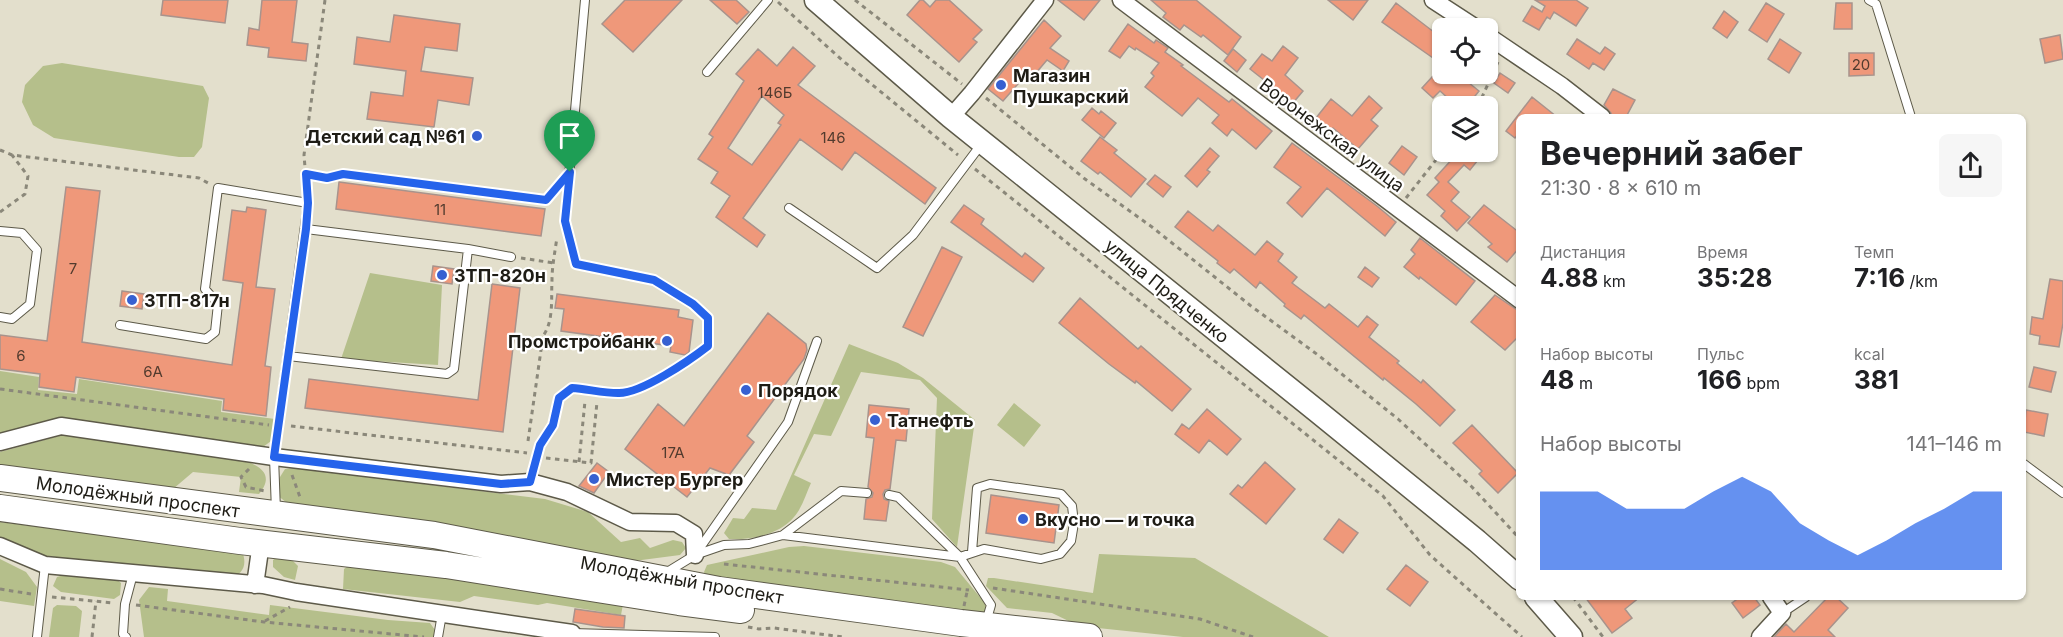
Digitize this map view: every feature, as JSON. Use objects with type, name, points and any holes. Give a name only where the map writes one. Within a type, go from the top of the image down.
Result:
[{"type":"main road","name":"улица Прядченко","points":[[824,2],[951,117],[1460,527],[1516,576]]},
{"type":"main road","name":"Молодёжный проспект","points":[[0,478],[277,515],[304,516],[434,535],[719,590],[983,631],[1089,637]]},
{"type":"main road","name":"Молодёжный проспект","points":[[0,508],[446,565],[679,602],[955,637]]},
{"type":"main road","points":[[261,543],[277,515]]},
{"type":"main road","points":[[1539,600],[1571,637]]},
{"type":"street","points":[[951,117],[1045,0]]},
{"type":"street","name":"Воронежская улица","points":[[1121,0],[1516,297]]},
{"type":"street","points":[[1433,0],[1461,18]]},
{"type":"street","points":[[1498,43],[1562,86],[1598,114]]},
{"type":"street","points":[[0,442],[61,426],[280,457],[501,484],[530,482],[567,492],[630,522],[676,523],[694,534],[695,555]]},
{"type":"street","points":[[255,585],[261,543]]},
{"type":"street","points":[[0,546],[45,565],[255,585],[572,635]]},
{"type":"street","points":[[1760,637],[1782,613],[1773,600]]},
{"type":"lane","points":[[530,482],[540,445],[553,425],[559,398],[572,388],[621,394],[688,363],[708,346],[708,318],[693,304],[654,280],[576,264],[565,221],[585,0]]},
{"type":"lane","points":[[707,72],[768,0]]},
{"type":"lane","points":[[1869,0],[1875,4],[1910,114]]},
{"type":"lane","points":[[789,208],[877,268],[914,235],[983,142]]},
{"type":"lane","points":[[120,325],[206,339],[215,332],[218,304],[206,289],[218,188],[308,203],[278,426],[280,457],[277,515]]},
{"type":"lane","points":[[306,229],[468,249],[511,257]]},
{"type":"lane","points":[[0,231],[22,233],[37,250],[30,304],[12,319],[0,317]]},
{"type":"lane","points":[[288,356],[447,374],[454,369],[468,249]]},
{"type":"lane","points":[[695,555],[788,422],[817,341]]},
{"type":"lane","points":[[2026,465],[2063,493]]},
{"type":"lane","points":[[658,578],[695,555],[724,545],[749,544],[783,535],[960,557],[984,549],[1041,559],[1060,554],[1071,542],[1074,523],[1072,506],[1060,495],[990,484],[977,488],[972,552]]},
{"type":"lane","points":[[783,535],[841,491],[867,493]]},
{"type":"lane","points":[[890,495],[898,497],[960,557],[991,605],[983,631]]},
{"type":"lane","points":[[37,637],[45,565]]},
{"type":"lane","points":[[126,637],[123,634],[125,604],[132,574]]},
{"type":"lane","points":[[1782,613],[1802,600]]},
{"type":"lane","points":[[438,637],[442,614]]},
{"type":"lane","points":[[572,635],[715,637]]},
{"type":"path","points":[[308,203],[304,155],[326,0]]},
{"type":"path","points":[[776,0],[842,60],[967,163],[1383,496],[1430,555],[1522,637]]},
{"type":"path","points":[[855,0],[972,93],[990,100],[1085,179],[1152,227],[1398,419],[1472,488],[1516,535]]},
{"type":"path","points":[[1482,96],[1504,47]]},
{"type":"path","points":[[0,150],[12,155],[199,178],[218,188]]},
{"type":"path","points":[[0,212],[25,194],[28,176],[12,155]]},
{"type":"path","points":[[1398,208],[1435,162]]},
{"type":"path","points":[[306,174],[327,178],[343,174],[546,200],[560,184],[560,192]]},
{"type":"path","points":[[526,454],[543,336],[546,332],[552,302],[552,279],[558,228]]},
{"type":"path","points":[[511,257],[554,263]]},
{"type":"path","points":[[579,462],[586,389]]},
{"type":"path","points":[[0,390],[591,463],[598,391]]},
{"type":"path","points":[[280,457],[302,504]]},
{"type":"path","points":[[722,571],[724,545]]},
{"type":"path","points":[[0,589],[264,622],[424,637]]},
{"type":"path","points":[[1575,600],[1603,637]]},
{"type":"path","points":[[92,637],[96,601]]},
{"type":"path","points":[[264,622],[295,605]]},
{"type":"path","points":[[742,626],[843,637]]},
{"type":"green space","points":[[62,63],[203,86],[209,98],[202,147],[194,157],[179,157],[54,138],[33,125],[22,102],[25,85],[43,66]]},
{"type":"green space","points":[[370,273],[442,285],[438,365],[341,359]]},
{"type":"green space","points":[[849,344],[898,363],[923,378],[975,420],[957,547],[932,519],[937,398],[920,380],[861,372],[831,436],[814,434],[794,475],[811,483],[794,517],[781,528],[764,535],[746,539],[729,539],[724,533],[733,518],[744,519],[752,508],[776,510]]},
{"type":"green space","points":[[0,371],[39,377],[38,390],[77,394],[79,379],[222,401],[221,412],[275,419],[271,441],[263,447],[61,419],[0,433]]},
{"type":"green space","points":[[1014,403],[1041,425],[1024,447],[997,425]]},
{"type":"green space","points":[[63,435],[246,461],[262,470],[266,478],[265,483],[259,494],[239,492],[241,477],[193,472],[173,489],[0,465],[0,452]]},
{"type":"green space","points":[[293,468],[545,499],[588,512],[621,542],[640,538],[650,548],[673,540],[682,542],[686,548],[680,555],[634,561],[287,503],[277,495],[280,477],[285,469]]},
{"type":"green space","points":[[0,522],[235,552],[243,554],[244,566],[238,575],[230,578],[38,555],[0,540]]},
{"type":"green space","points":[[804,546],[941,562],[955,567],[984,602],[987,610],[983,614],[975,614],[900,601],[823,594],[706,577],[704,572],[707,565],[789,547]]},
{"type":"green space","points":[[1099,554],[1195,558],[1329,637],[1183,637],[1079,626],[1052,613],[1007,608],[986,586],[988,578],[994,578],[1093,593]]},
{"type":"green space","points":[[290,558],[298,566],[295,580],[284,577],[273,567],[273,560]]},
{"type":"green space","points":[[0,559],[26,572],[37,587],[34,606],[0,601]]},
{"type":"green space","points":[[352,563],[624,599],[621,615],[547,603],[538,605],[474,596],[460,602],[343,589],[344,569]]},
{"type":"green space","points":[[67,574],[115,578],[121,583],[120,595],[114,599],[61,592],[53,586],[57,577]]},
{"type":"green space","points":[[149,587],[168,589],[167,601],[269,615],[270,605],[430,623],[435,630],[434,637],[144,637],[139,600]]},
{"type":"green space","points":[[57,605],[76,606],[82,611],[79,637],[49,637],[53,608]]},
{"type":"building","points":[[163,0],[228,0],[225,23],[161,15]]},
{"type":"building","points":[[262,0],[297,0],[292,42],[308,44],[306,61],[268,57],[269,48],[247,45],[249,28],[259,30]]},
{"type":"building","points":[[625,0],[682,0],[633,52],[602,24]]},
{"type":"building","points":[[710,0],[736,0],[749,12],[737,24]]},
{"type":"building","points":[[920,0],[930,7],[936,0],[949,0],[982,30],[973,39],[977,42],[959,62],[907,15]]},
{"type":"building","points":[[1058,0],[1100,0],[1084,20]]},
{"type":"building","points":[[1151,0],[1196,0],[1241,37],[1228,55],[1203,35],[1201,37],[1184,25],[1180,30],[1163,17],[1166,13]]},
{"type":"building","points":[[1328,0],[1368,0],[1353,20]]},
{"type":"building","points":[[1535,0],[1576,0],[1588,8],[1576,26],[1554,12],[1550,19],[1547,17],[1539,30],[1523,21],[1532,6],[1542,12],[1545,6]]},
{"type":"building","points":[[1396,3],[1432,31],[1432,57],[1382,22]]},
{"type":"building","points":[[1766,3],[1784,14],[1767,42],[1749,30]]},
{"type":"building","points":[[1836,3],[1852,3],[1852,29],[1834,29]]},
{"type":"building","points":[[1724,11],[1738,22],[1727,38],[1713,28]]},
{"type":"building","points":[[394,15],[460,24],[457,51],[425,47],[421,71],[473,78],[469,105],[438,100],[434,127],[367,119],[371,92],[403,96],[406,71],[354,64],[357,37],[390,42]]},
{"type":"building","points":[[1044,20],[1061,36],[1050,48],[1069,61],[1063,71],[1047,60],[1030,80],[1025,76],[1003,101],[988,89]]},
{"type":"building","points":[[1128,24],[1154,43],[1156,40],[1168,48],[1165,52],[1183,65],[1181,66],[1229,102],[1232,99],[1272,131],[1256,149],[1232,129],[1227,136],[1212,123],[1219,115],[1198,98],[1182,116],[1145,87],[1154,76],[1151,73],[1159,63],[1129,46],[1120,58],[1109,51]]},
{"type":"building","points":[[2060,35],[2063,59],[2045,63],[2040,39]]},
{"type":"building","points":[[1577,39],[1600,54],[1605,47],[1615,54],[1604,70],[1593,63],[1589,69],[1567,54]]},
{"type":"building","points":[[1780,39],[1801,53],[1789,73],[1768,59]]},
{"type":"building","points":[[1283,46],[1298,58],[1285,75],[1303,91],[1293,103],[1250,69],[1262,54],[1272,61]]},
{"type":"building","points":[[793,47],[815,66],[798,85],[936,188],[925,204],[855,152],[842,170],[800,139],[743,218],[765,235],[757,247],[716,217],[730,196],[711,183],[718,172],[698,159],[713,137],[709,134],[744,81],[736,74],[758,49],[777,66]],"holes":[[[762,96],[784,115],[778,123],[781,125],[752,165],[728,148]]]},
{"type":"building","points":[[1233,49],[1246,60],[1237,72],[1224,61]]},
{"type":"building","points":[[1849,53],[1874,53],[1874,75],[1849,76]]},
{"type":"building","points":[[1500,73],[1515,83],[1508,93],[1495,84],[1498,84]]},
{"type":"building","points":[[1432,77],[1432,84],[1470,84],[1479,91],[1475,96],[1446,96],[1440,91],[1432,97],[1422,88]]},
{"type":"building","points":[[1613,89],[1635,100],[1628,114],[1611,114],[1604,105]]},
{"type":"building","points":[[1369,96],[1382,108],[1371,120],[1378,126],[1358,149],[1333,128],[1331,131],[1316,118],[1331,99],[1352,116]]},
{"type":"building","points":[[1532,97],[1553,114],[1519,114]]},
{"type":"building","points":[[1092,108],[1099,114],[1101,111],[1116,123],[1104,138],[1082,120]]},
{"type":"building","points":[[1516,118],[1516,137],[1506,131]]},
{"type":"building","points":[[1100,137],[1117,150],[1114,153],[1146,179],[1131,197],[1100,172],[1098,174],[1081,161]]},
{"type":"building","points":[[1292,143],[1396,222],[1385,236],[1327,188],[1302,217],[1287,203],[1301,187],[1274,167]]},
{"type":"building","points":[[1402,146],[1417,157],[1404,175],[1389,163]]},
{"type":"building","points":[[1210,148],[1219,156],[1207,170],[1210,172],[1197,187],[1185,176]]},
{"type":"building","points":[[1449,162],[1476,162],[1470,170],[1464,165],[1448,182],[1459,192],[1451,201],[1470,217],[1457,231],[1441,216],[1445,211],[1427,195],[1439,182],[1435,178]]},
{"type":"building","points":[[1155,175],[1171,187],[1163,197],[1147,184]]},
{"type":"building","points":[[339,182],[545,209],[541,236],[336,209]]},
{"type":"building","points":[[66,187],[100,191],[82,342],[232,365],[243,283],[223,280],[232,210],[246,212],[247,207],[266,210],[256,287],[275,289],[265,366],[271,367],[266,416],[223,410],[224,399],[76,377],[74,392],[39,387],[40,374],[0,369],[0,335],[47,341]]},
{"type":"building","points":[[964,205],[984,219],[981,224],[1022,257],[1025,253],[1044,268],[1033,282],[951,222]]},
{"type":"building","points":[[1484,205],[1516,230],[1516,252],[1507,262],[1488,247],[1492,244],[1468,223]]},
{"type":"building","points":[[1188,211],[1213,231],[1218,225],[1255,255],[1267,241],[1283,254],[1278,261],[1297,277],[1292,283],[1325,308],[1329,304],[1358,327],[1367,316],[1378,325],[1369,337],[1399,361],[1397,363],[1421,383],[1423,380],[1455,410],[1440,426],[1416,404],[1304,315],[1301,319],[1284,306],[1285,304],[1260,282],[1256,288],[1234,269],[1230,273],[1175,227]]},
{"type":"building","points":[[1420,238],[1475,281],[1456,305],[1404,267],[1415,254],[1411,250]]},
{"type":"building","points":[[942,247],[962,257],[923,336],[903,327]]},
{"type":"building","name":"ЗТП-820н","points":[[433,266],[454,269],[452,284],[431,281]]},
{"type":"building","points":[[1365,267],[1379,278],[1372,287],[1358,277]]},
{"type":"building","points":[[2050,279],[2063,281],[2063,323],[2059,347],[2039,344],[2040,336],[2030,334],[2032,317],[2043,319]]},
{"type":"building","points":[[492,284],[520,288],[503,432],[305,408],[309,379],[478,400]]},
{"type":"building","name":"ЗТП-817н","points":[[122,291],[144,294],[142,309],[120,306]]},
{"type":"building","points":[[557,294],[679,310],[678,317],[693,320],[689,352],[685,355],[670,352],[671,346],[561,331],[564,309],[555,308]]},
{"type":"building","points":[[1495,295],[1516,309],[1516,339],[1505,350],[1471,322]]},
{"type":"building","points":[[1080,298],[1138,349],[1141,346],[1191,389],[1172,411],[1059,323]]},
{"type":"building","name":"Порядок","points":[[768,313],[806,344],[804,359],[747,436],[754,442],[729,475],[710,468],[687,497],[625,449],[658,404],[684,426]]},
{"type":"building","points":[[2034,367],[2056,372],[2051,392],[2029,387]]},
{"type":"building","points":[[869,405],[909,409],[906,441],[896,440],[890,489],[885,490],[883,494],[884,499],[889,501],[886,521],[864,519],[866,499],[872,497],[873,493],[868,487],[874,438],[866,437]]},
{"type":"building","points":[[1207,409],[1241,439],[1227,455],[1209,440],[1199,453],[1175,434],[1182,424],[1189,429]]},
{"type":"building","points":[[2026,410],[2048,414],[2044,436],[2026,432]]},
{"type":"building","points":[[1472,425],[1516,471],[1516,475],[1498,493],[1479,474],[1482,471],[1453,443]]},
{"type":"building","points":[[1265,462],[1295,489],[1266,524],[1230,494],[1238,485],[1242,488]]},
{"type":"building","name":"Мистер Бургер","points":[[597,463],[609,472],[594,493],[579,486]]},
{"type":"building","name":"Вкусно — и точка","points":[[991,495],[1059,505],[1054,543],[986,533]]},
{"type":"building","points":[[1339,519],[1358,533],[1343,553],[1324,539]]},
{"type":"building","points":[[1406,565],[1428,582],[1410,606],[1387,589]]},
{"type":"building","points":[[1587,600],[1636,600],[1625,609],[1632,618],[1612,633]]},
{"type":"building","points":[[1736,600],[1756,600],[1760,605],[1743,618],[1732,603]]},
{"type":"building","points":[[1825,600],[1839,600],[1848,608],[1828,630],[1835,637],[1774,637],[1786,624],[1794,632]]},
{"type":"building","points":[[575,609],[625,616],[624,628],[573,622]]},
{"type":"place","name":"Магазин Пушкарский","points":[[1001,85]]},
{"type":"place","name":"Детский сад №61","points":[[477,136]]},
{"type":"place","name":"ЗТП-820н","points":[[442,275]]},
{"type":"place","name":"ЗТП-817н","points":[[132,300]]},
{"type":"place","name":"Промстройбанк","points":[[667,341]]},
{"type":"place","name":"Порядок","points":[[746,390]]},
{"type":"place","name":"Татнефть","points":[[875,420]]},
{"type":"place","name":"Мистер Бургер","points":[[594,479]]},
{"type":"place","name":"Вкусно — и точка","points":[[1023,519]]},
{"type":"route","points":[[570,172],[565,221],[576,264],[654,280],[693,304],[708,318],[708,346],[688,363],[621,394],[572,388],[559,398],[553,425],[540,445],[530,482],[501,484],[274,457],[306,229],[308,203],[306,174],[327,178],[343,174],[546,200],[570,172]]}]
